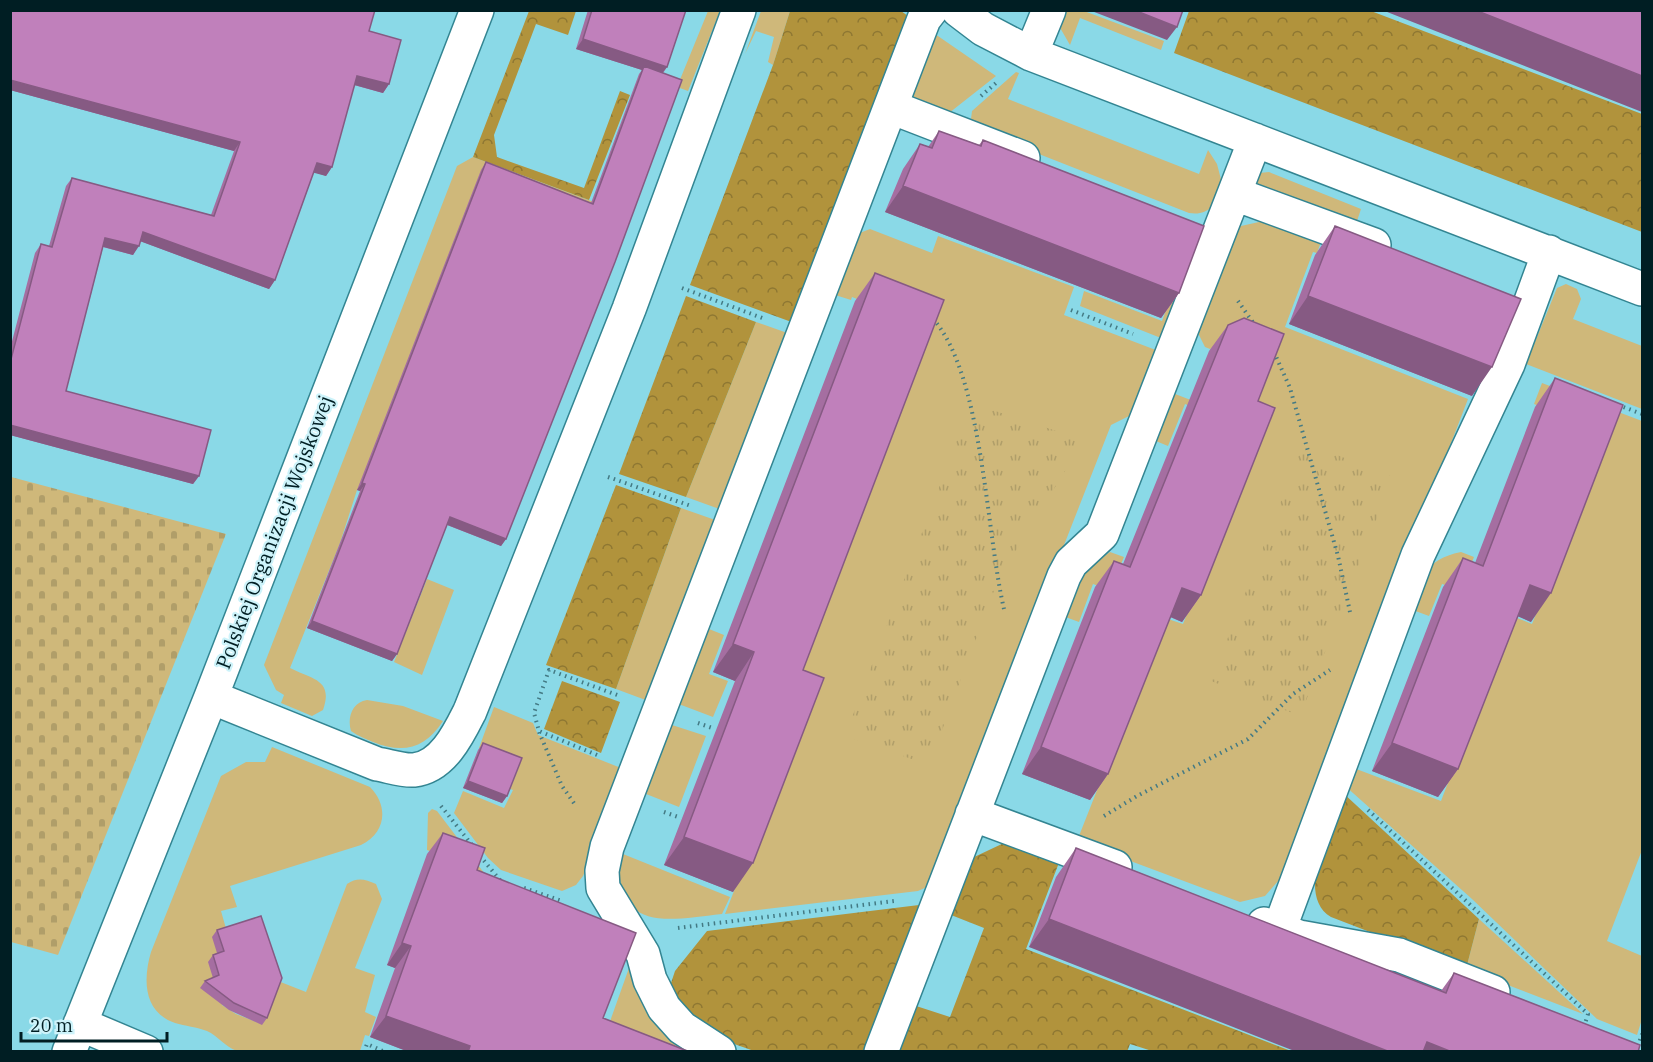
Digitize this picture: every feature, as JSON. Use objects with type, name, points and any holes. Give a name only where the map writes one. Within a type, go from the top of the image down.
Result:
[{"type":"street","name":"Polskiej Organizacji Wojskowej","points":[[74,1038],[211,697],[477,10]]},
{"type":"street","points":[[211,697],[377,764],[415,770],[443,754],[461,729],[567,463],[642,273],[739,10]]},
{"type":"street","points":[[719,1052],[682,1028],[664,1008],[650,980],[644,954],[633,934],[610,904],[603,888],[602,871],[607,847],[659,710],[924,19],[931,10]]},
{"type":"street","points":[[958,10],[983,29],[1031,54],[1642,289]]},
{"type":"street","points":[[1031,54],[1049,10]]},
{"type":"street","points":[[891,107],[1053,170]]},
{"type":"street","points":[[880,1052],[1064,576],[1071,563],[1102,534],[1255,141]]},
{"type":"street","points":[[1234,194],[1401,255]]},
{"type":"street","points":[[1189,222],[1213,248]]},
{"type":"street","points":[[1279,930],[1334,779],[1368,660],[1508,364],[1549,252]]},
{"type":"street","points":[[1497,290],[1531,302]]},
{"type":"street","points":[[972,814],[1145,879]]},
{"type":"street","points":[[1238,914],[1299,937],[1399,955],[1522,1003]]},
{"type":"street","points":[[74,1038],[146,1052]]},
{"type":"path","points":[[1213,248],[1258,330]]},
{"type":"path","points":[[642,273],[804,333]]},
{"type":"path","points":[[1071,310],[1173,350]]},
{"type":"path","points":[[931,316],[946,338],[971,403],[996,572],[1005,614]]},
{"type":"path","points":[[1058,846],[1137,796],[1239,745],[1248,739],[1293,694],[1340,664],[1368,660],[1290,388],[1272,349]]},
{"type":"path","points":[[1609,401],[1642,414]]},
{"type":"path","points":[[567,463],[733,520]]},
{"type":"path","points":[[607,847],[595,834],[562,786],[539,731],[534,713],[549,670],[659,710]]},
{"type":"path","points":[[539,731],[637,770]]},
{"type":"path","points":[[415,770],[500,880],[511,884]]},
{"type":"path","points":[[1334,779],[1588,1014],[1581,1035]]},
{"type":"path","points":[[496,891],[500,880]]},
{"type":"path","points":[[522,888],[577,906],[610,904]]},
{"type":"path","points":[[633,934],[941,895]]},
{"type":"path","points":[[1636,1052],[1642,1034]]},
{"type":"path","points":[[364,1052],[367,1044],[385,1052]]},
{"type":"green space","points":[[529,11],[576,11],[568,35],[536,24],[494,135],[497,157],[584,188],[620,91],[630,95],[589,200],[473,157]]},
{"type":"green space","points":[[708,11],[720,11],[688,91],[677,87]]},
{"type":"green space","points":[[761,11],[790,11],[773,65],[768,62],[774,37],[756,31],[745,54]]},
{"type":"green space","points":[[790,11],[901,11],[908,16],[797,324],[690,285],[773,65]]},
{"type":"green space","points":[[1063,11],[1084,11],[1164,41],[1161,50],[1080,18],[1070,45],[1059,26]]},
{"type":"green space","points":[[1189,11],[1371,11],[1642,114],[1642,232],[1174,53]]},
{"type":"green space","points":[[935,34],[996,76],[949,113],[915,103],[913,94],[916,77]]},
{"type":"green space","points":[[1016,72],[1019,73],[1008,99],[1199,174],[1208,150],[1217,164],[1224,191],[1214,205],[1206,211],[1189,213],[970,127],[972,111]]},
{"type":"green space","points":[[473,157],[629,215],[357,490],[340,543],[290,668],[313,678],[323,686],[326,700],[323,710],[312,716],[281,703],[284,695],[276,690],[264,665],[457,166]]},
{"type":"green space","points":[[1269,172],[1361,209],[1355,227],[1256,187],[1254,181],[1259,173]]},
{"type":"green space","points":[[1268,220],[1322,239],[1317,253],[1313,252],[1285,327],[1468,399],[1286,872],[1265,896],[1240,902],[1077,841],[1165,618],[1183,624],[1258,434],[1185,404],[1168,446],[1151,439],[1170,392],[1245,421],[1226,342],[1210,349],[1205,347],[1196,329],[1232,228]]},
{"type":"green space","points":[[870,229],[932,253],[938,236],[1074,287],[1064,315],[1161,352],[1135,413],[1111,425],[931,885],[918,891],[725,914],[807,705],[788,696],[928,327],[852,297],[851,300],[832,294],[852,236]]},
{"type":"green space","points":[[1193,237],[1166,340],[1080,306],[1084,291],[1162,321]]},
{"type":"green space","points":[[1566,284],[1577,289],[1581,299],[1573,319],[1642,346],[1642,409],[1526,364],[1557,288]]},
{"type":"green space","points":[[686,296],[756,322],[686,497],[619,474]]},
{"type":"green space","points":[[756,322],[793,335],[725,511],[686,497]]},
{"type":"green space","points":[[1542,383],[1642,421],[1642,850],[1607,941],[1642,956],[1642,1019],[1637,1035],[1597,1019],[1472,899],[1344,785],[1351,767],[1441,801],[1512,616],[1532,624],[1608,433],[1534,404]]},
{"type":"green space","points":[[971,403],[1084,440],[998,580],[929,765],[845,736]]},
{"type":"green space","points":[[1304,442],[1393,477],[1300,716],[1211,681]]},
{"type":"green space","points":[[11,477],[226,534],[58,955],[11,942]]},
{"type":"green space","points":[[616,485],[681,508],[616,689],[546,665]]},
{"type":"green space","points":[[681,508],[721,522],[651,702],[616,689]]},
{"type":"green space","points":[[1110,552],[1124,557],[1110,590],[1093,584],[1079,622],[1060,615],[1084,570]]},
{"type":"green space","points":[[1461,552],[1474,557],[1461,590],[1442,584],[1429,616],[1410,609],[1432,565],[1449,555]]},
{"type":"green space","points":[[427,579],[454,590],[422,675],[394,662]]},
{"type":"green space","points":[[704,627],[724,635],[709,674],[728,681],[713,717],[676,703]]},
{"type":"green space","points":[[562,681],[620,702],[601,753],[544,729]]},
{"type":"green space","points":[[367,700],[403,706],[443,721],[429,738],[421,743],[404,748],[384,746],[351,731],[350,716],[354,707]]},
{"type":"green space","points":[[494,707],[533,723],[538,735],[626,770],[583,876],[576,885],[562,891],[501,870],[488,858],[454,813],[463,791],[504,808],[513,790],[510,789],[520,764],[479,748]]},
{"type":"green space","points":[[672,725],[706,736],[679,807],[641,792]]},
{"type":"green space","points":[[272,747],[370,787],[380,802],[382,819],[376,834],[361,845],[230,886],[237,907],[221,911],[227,932],[219,958],[222,1005],[236,1014],[262,1024],[278,981],[306,992],[347,884],[358,880],[368,881],[376,884],[382,899],[355,968],[375,975],[365,1012],[376,1017],[369,1036],[365,1035],[360,1051],[237,1051],[207,1031],[164,1018],[151,1003],[148,994],[147,973],[151,952],[221,776],[246,762],[265,762]]},
{"type":"green space","points":[[1342,792],[1479,919],[1466,969],[1331,917],[1320,907],[1315,876],[1324,839]]},
{"type":"green space","points":[[432,809],[437,811],[491,882],[473,869],[427,850],[428,813]]},
{"type":"green space","points":[[1006,842],[1060,860],[1026,949],[1291,1051],[1152,1051],[1130,1044],[1127,1052],[893,1052],[910,1004],[950,1017],[984,928],[946,913],[970,859]]},
{"type":"green space","points":[[618,852],[730,897],[722,914],[662,919],[647,916],[634,909],[625,896],[620,878]]},
{"type":"green space","points":[[922,906],[868,1051],[754,1051],[723,1040],[689,1020],[670,986],[675,971],[707,931]]},
{"type":"green space","points":[[1479,919],[1583,1014],[1466,969]]},
{"type":"green space","points":[[629,968],[638,972],[696,1051],[603,1041]]},
{"type":"building","points":[[10,10],[375,10],[369,31],[401,40],[389,84],[357,76],[332,167],[317,163],[275,280],[143,232],[139,246],[105,238],[66,391],[211,430],[199,476],[10,425],[10,363],[41,244],[52,247],[72,178],[214,216],[240,142],[10,80]]},
{"type":"building","points":[[592,10],[686,10],[667,67],[583,39]]},
{"type":"building","points":[[1134,10],[1183,10],[1177,27]]},
{"type":"building","points":[[1475,10],[1642,10],[1642,76]]},
{"type":"building","points":[[644,66],[682,80],[615,262],[506,539],[450,517],[397,654],[312,621],[365,484],[362,483],[486,162],[593,204]]},
{"type":"building","points":[[939,131],[981,146],[983,140],[1204,226],[1179,293],[903,186],[920,144],[932,148]]},
{"type":"building","points":[[1335,226],[1521,299],[1492,367],[1308,296]]},
{"type":"building","points":[[875,273],[944,300],[803,670],[824,678],[753,863],[684,837],[754,652],[733,644]]},
{"type":"building","points":[[1244,318],[1284,334],[1258,401],[1275,408],[1201,595],[1182,588],[1108,774],[1041,747],[1114,561],[1130,567],[1228,325]]},
{"type":"building","points":[[1555,378],[1623,405],[1551,593],[1530,585],[1458,769],[1392,743],[1463,558],[1483,566]]},
{"type":"building","points":[[483,743],[522,758],[507,796],[468,781]]},
{"type":"building","points":[[443,833],[485,848],[477,870],[636,933],[603,1018],[690,1052],[468,1052],[470,1046],[386,1016],[411,946],[402,943]]},
{"type":"building","points":[[1076,848],[1446,993],[1454,973],[1640,1045],[1638,1052],[1452,1052],[1427,1042],[1423,1052],[1390,1052],[1049,919]]},
{"type":"building","points":[[261,916],[282,978],[267,1018],[234,1003],[205,981],[219,975],[213,955],[224,951],[217,930]]}]
